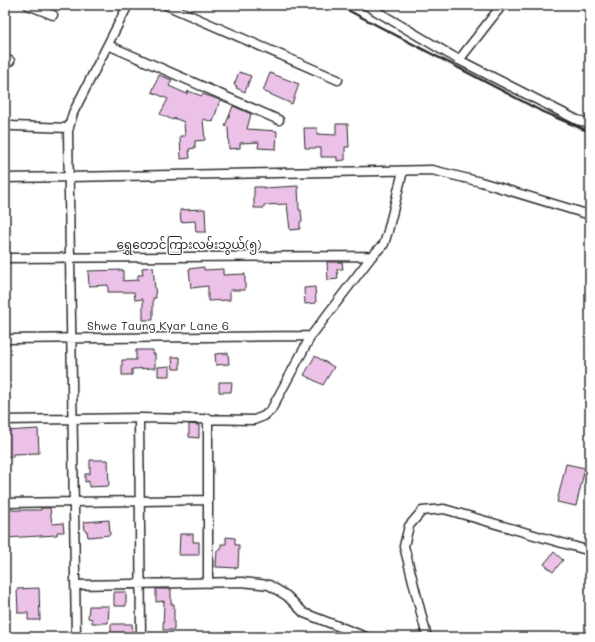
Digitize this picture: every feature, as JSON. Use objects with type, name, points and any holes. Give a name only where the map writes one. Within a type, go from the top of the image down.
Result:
[{"type":"street","points":[[28,5],[53,14]]},
{"type":"street","points":[[76,637],[69,128],[73,113],[128,5]]},
{"type":"street","points":[[166,5],[338,80]]},
{"type":"street","points":[[366,5],[459,60],[570,116],[590,123]]},
{"type":"street","points":[[459,60],[502,5]]},
{"type":"street","points":[[108,45],[279,120]]},
{"type":"street","points":[[5,125],[69,128]]},
{"type":"street","points":[[5,178],[432,170],[481,182],[590,215]]},
{"type":"street","points":[[5,420],[208,418],[254,420],[264,416],[271,410],[312,336],[372,256],[384,244],[403,171]]},
{"type":"street","name":"ရွှေတောင်ကြားလမ်းသွယ်(၅)","points":[[5,258],[372,256]]},
{"type":"street","name":"Shwe Taung Kyar Lane 6","points":[[5,339],[312,336]]},
{"type":"street","points":[[140,418],[142,584],[141,637]]},
{"type":"street","points":[[208,418],[208,582]]},
{"type":"street","points":[[5,503],[208,500]]},
{"type":"street","points":[[425,637],[426,632],[404,546],[409,526],[422,511],[444,509],[590,551]]},
{"type":"street","points":[[76,585],[208,582],[242,582],[269,585],[287,596],[304,613],[366,637]]},
{"type":"building","points":[[239,72],[251,76],[245,92],[236,88],[237,86],[234,85]]},
{"type":"building","points":[[270,73],[299,84],[292,104],[263,91]]},
{"type":"building","points":[[159,75],[172,80],[169,86],[187,94],[188,91],[220,100],[213,122],[203,119],[205,140],[195,141],[195,148],[189,149],[190,158],[181,159],[180,136],[185,136],[184,122],[174,118],[173,120],[160,114],[168,99],[152,92]]},
{"type":"building","points":[[233,106],[251,114],[247,129],[277,131],[276,149],[258,148],[259,142],[240,143],[240,148],[229,149],[228,127],[225,126]]},
{"type":"building","points":[[336,124],[348,124],[349,147],[345,147],[345,160],[337,161],[337,157],[321,157],[321,148],[305,148],[304,128],[317,128],[317,134],[336,135]]},
{"type":"building","points":[[298,186],[299,210],[301,210],[302,221],[300,222],[300,229],[290,230],[287,204],[264,205],[264,208],[254,208],[254,187],[264,188]]},
{"type":"building","points":[[205,209],[206,232],[196,232],[195,221],[181,222],[180,210]]},
{"type":"building","points":[[327,262],[342,262],[343,269],[337,269],[338,279],[328,280]]},
{"type":"building","points":[[153,267],[156,298],[153,298],[153,320],[143,320],[143,299],[135,300],[134,292],[108,292],[108,285],[89,286],[88,271],[123,270],[123,281],[138,280],[138,275],[143,275],[142,268]]},
{"type":"building","points":[[204,267],[204,270],[223,269],[223,275],[245,274],[245,290],[230,290],[230,300],[208,301],[208,286],[191,288],[189,269]]},
{"type":"building","points":[[315,287],[316,303],[305,304],[304,288]]},
{"type":"building","points":[[136,350],[153,350],[153,354],[155,354],[155,368],[132,369],[132,375],[122,375],[122,360],[136,360]]},
{"type":"building","points":[[228,353],[229,364],[216,365],[215,354]]},
{"type":"building","points":[[315,356],[334,367],[323,385],[304,375]]},
{"type":"building","points":[[172,357],[180,357],[180,369],[173,369]]},
{"type":"building","points":[[170,366],[170,376],[158,376],[158,367]]},
{"type":"building","points":[[219,382],[232,382],[231,392],[219,392]]},
{"type":"building","points":[[189,424],[199,425],[199,438],[189,437]]},
{"type":"building","points":[[38,429],[39,453],[13,454],[13,457],[5,457],[5,431]]},
{"type":"building","points":[[90,460],[108,460],[109,486],[89,487],[89,481],[85,482],[85,474],[90,474]]},
{"type":"building","points":[[566,464],[585,468],[576,506],[557,502]]},
{"type":"building","points":[[41,508],[50,508],[52,524],[63,523],[64,532],[57,532],[57,535],[5,538],[5,510],[41,510]]},
{"type":"building","points":[[109,520],[110,535],[88,537],[87,531],[85,531],[84,522]]},
{"type":"building","points":[[180,534],[193,534],[193,542],[199,542],[199,555],[179,555]]},
{"type":"building","points":[[226,537],[235,538],[235,545],[239,545],[238,568],[216,567],[217,550],[221,550],[221,544],[226,544]]},
{"type":"building","points":[[554,552],[563,560],[553,572],[544,564]]},
{"type":"building","points":[[39,588],[40,620],[28,620],[28,613],[18,613],[17,589]]},
{"type":"building","points":[[156,589],[171,589],[171,604],[174,604],[174,630],[163,630],[164,601],[156,602]]},
{"type":"building","points":[[114,592],[126,592],[126,606],[114,606]]},
{"type":"building","points":[[89,606],[109,606],[108,623],[92,623],[92,619],[88,618]]},
{"type":"building","points":[[111,624],[132,624],[133,635],[111,636]]},
{"type":"railway","points":[[338,5],[541,111],[590,132]]}]
